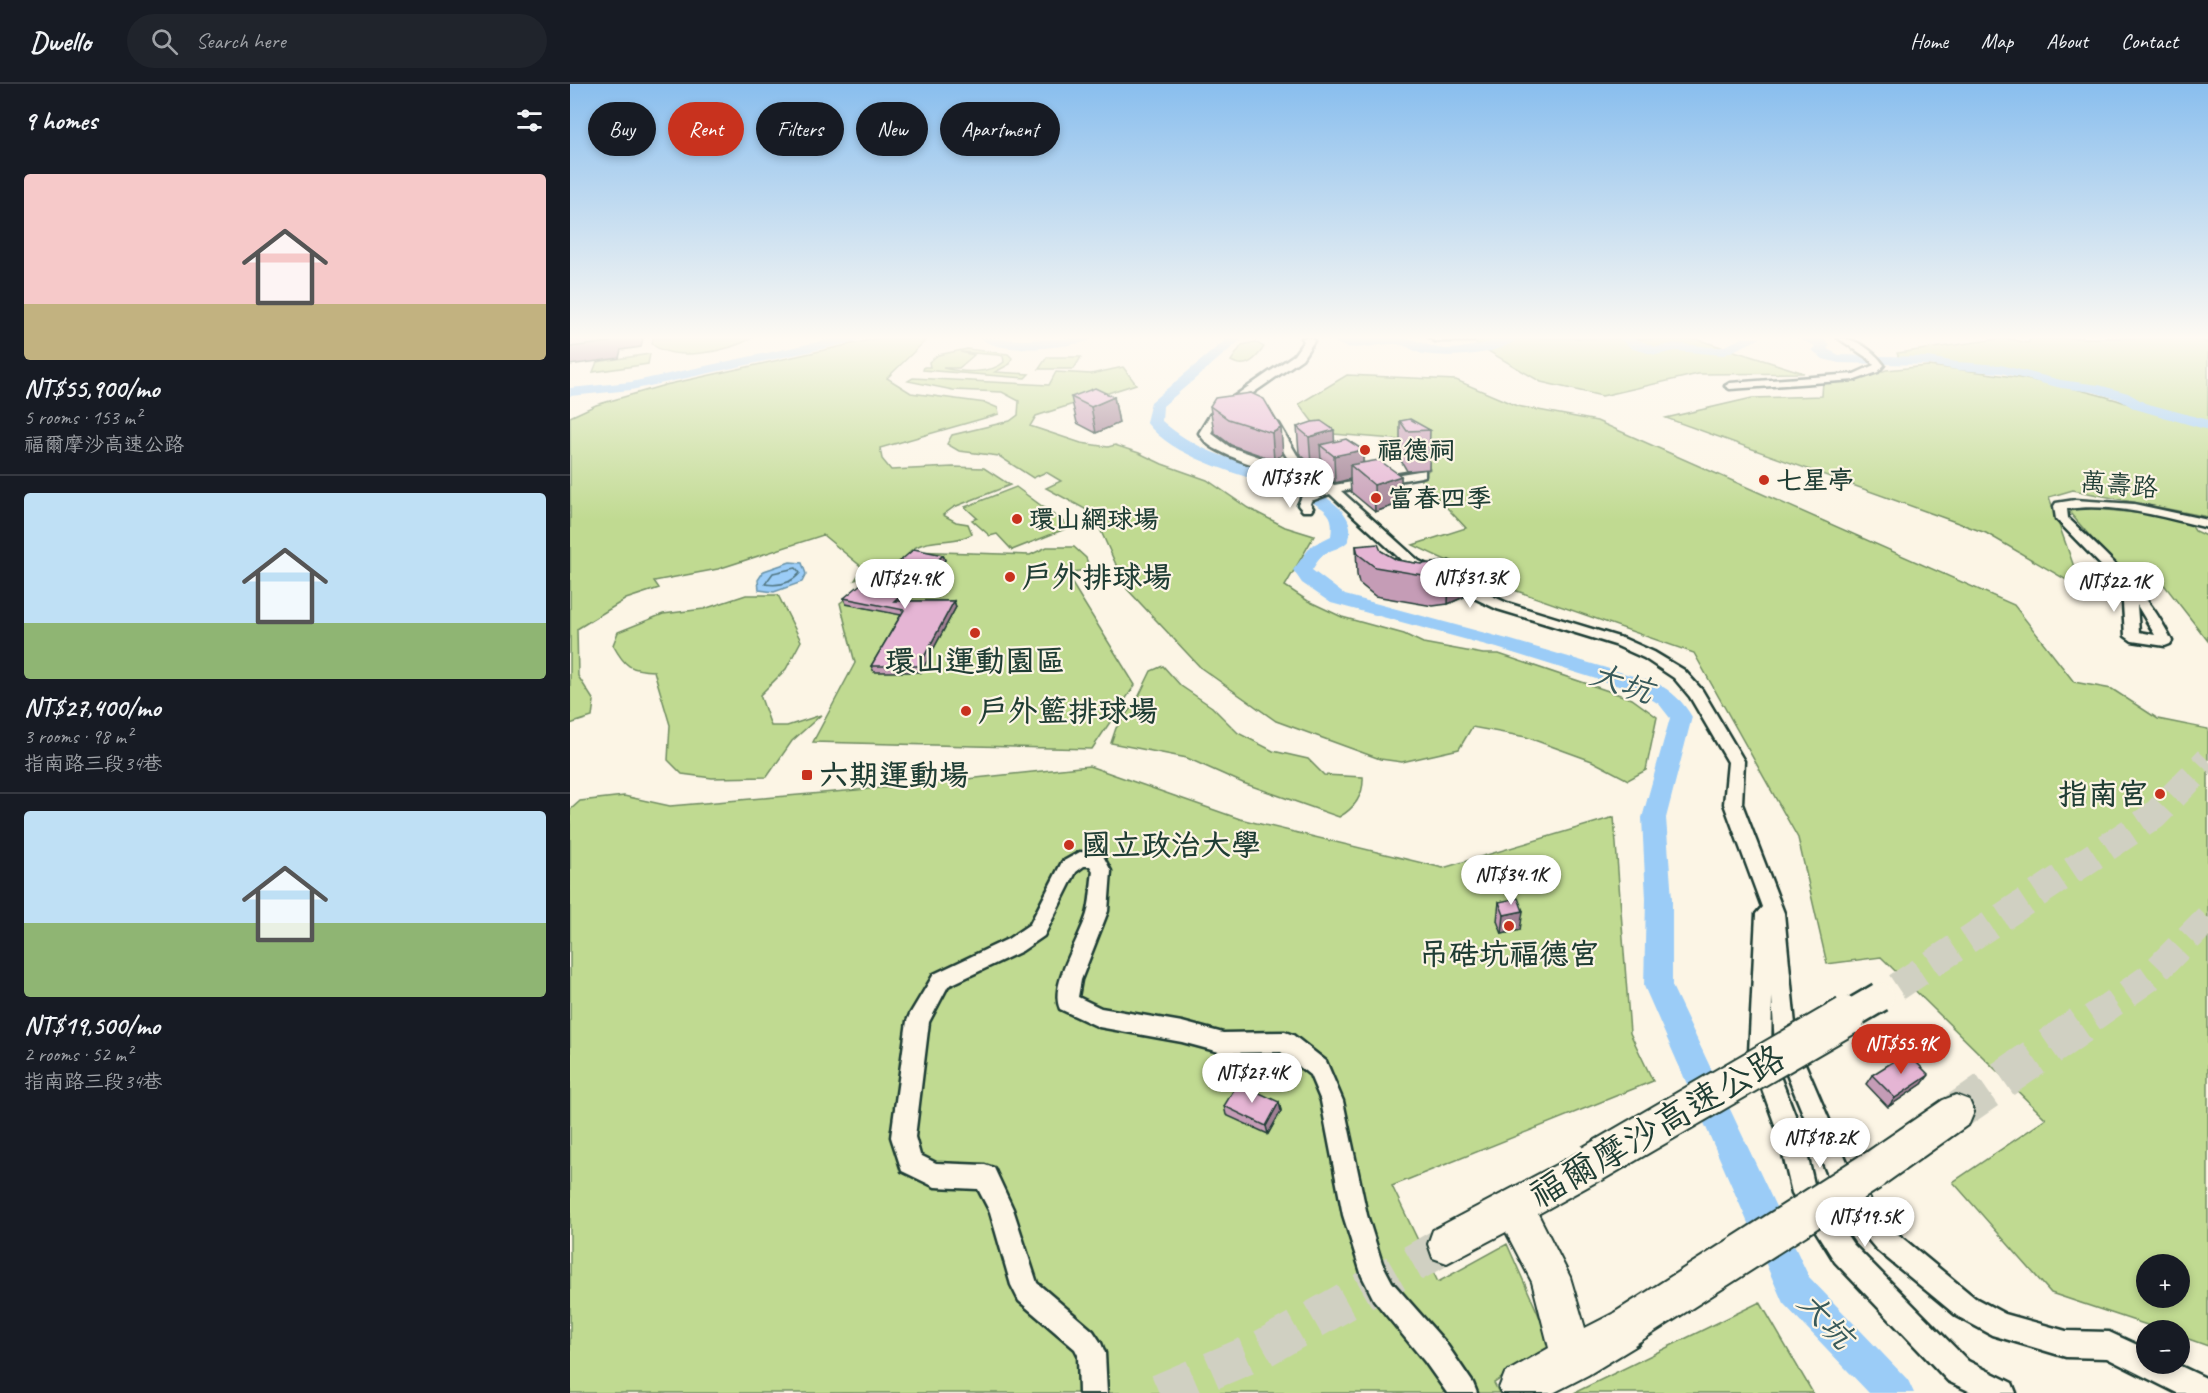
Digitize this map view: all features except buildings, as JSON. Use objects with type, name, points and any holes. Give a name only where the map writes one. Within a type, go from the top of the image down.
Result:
[{"type":"highway","name":"福爾摩沙高速公路","points":[[1447,1244],[1592,1164],[1888,992]]},
{"type":"highway","points":[[1520,1388],[1624,1329],[1870,1172],[1956,1112]]},
{"type":"highway","points":[[1514,1208],[1550,1277],[1573,1360]]},
{"type":"street","points":[[1236,399],[1214,417],[1205,433],[1206,438],[1215,446],[1279,468]]},
{"type":"street","points":[[1232,402],[1272,422],[1286,450],[1315,469],[1329,491],[1414,564],[1502,606],[1620,642],[1648,655],[1679,674],[1696,694],[1736,761],[1732,804],[1774,913],[1786,1046],[1842,1180],[1869,1221],[1885,1240],[1966,1307],[2001,1326],[2066,1344],[2094,1343],[2109,1346],[2205,1393]]},
{"type":"street","points":[[1306,504],[1329,491],[1421,474]]},
{"type":"street","name":"萬壽路","points":[[2129,587],[2062,519],[2060,506],[2089,504],[2162,512],[2208,524]]},
{"type":"street","points":[[1093,1393],[1091,1353],[1084,1340],[1028,1292],[1001,1209],[985,1177],[935,1175],[910,1163],[903,1137],[918,1021],[941,980],[1015,945],[1036,930],[1069,867],[1080,859],[1095,859],[1102,871],[1098,911],[1071,980],[1067,1002],[1099,1017],[1182,1032],[1223,1043],[1285,1042],[1318,1068],[1332,1101],[1355,1215],[1371,1268],[1383,1291],[1435,1353],[1463,1393]]},
{"type":"street","points":[[1766,889],[1766,936],[1758,1039],[1760,1053],[1790,1133],[1804,1193],[1844,1253],[1958,1371],[2002,1393]]},
{"type":"green space","points":[[616,399],[957,399],[986,403],[998,408],[999,414],[880,448],[882,459],[891,470],[984,468],[1010,485],[954,507],[943,515],[956,522],[968,524],[972,534],[957,539],[924,544],[910,551],[1030,555],[1047,547],[1074,547],[1086,558],[1090,569],[1074,572],[1063,569],[1135,685],[1092,749],[813,742],[855,663],[840,603],[879,573],[855,580],[863,568],[823,535],[718,569],[654,581],[659,588],[626,599],[577,629],[578,676],[594,701],[592,717],[570,724],[570,417],[596,405]]},
{"type":"green space","points":[[1015,399],[1089,399],[1036,416],[1030,426],[1081,443],[1108,447],[1115,445],[1139,453],[1207,480],[1248,508],[1285,527],[1314,536],[1285,586],[1308,601],[1342,617],[1404,634],[1423,643],[1483,654],[1499,654],[1632,699],[1657,717],[1646,770],[1628,780],[1592,761],[1526,737],[1472,727],[1459,749],[1402,762],[1380,759],[1276,721],[1201,668],[1127,589],[1100,529],[1087,510],[1046,488],[1061,481],[1046,472],[1033,478],[999,456],[959,451],[947,444],[952,435],[1010,421],[1018,415],[1019,401]]},
{"type":"green space","points":[[1307,399],[1501,399],[1517,406],[1597,421],[2014,605],[2074,682],[2112,689],[2158,719],[2208,729],[2208,1346],[2190,1340],[2190,1320],[2136,1321],[2051,1293],[1953,1182],[2046,1119],[1881,957],[1827,964],[1798,838],[1694,653],[1497,584],[1413,545],[1466,528],[1419,478],[1430,469],[1417,461],[1412,444],[1394,439],[1321,433],[1299,404]]},
{"type":"green space","points":[[1747,399],[2113,399],[2208,428],[2208,517],[2073,490],[2049,497],[2082,589],[1986,533],[1666,418]]},
{"type":"green space","points":[[2123,399],[2208,399],[2208,423]]},
{"type":"green space","name":"環山網球場","points":[[1016,487],[1070,527],[1012,550],[997,534],[990,536],[972,520],[977,518],[965,507]]},
{"type":"green space","points":[[2087,508],[2165,516],[2190,523],[2195,531],[2208,537],[2208,641],[2162,582],[2113,563],[2070,513],[2073,509]]},
{"type":"green space","points":[[746,595],[778,595],[801,641],[786,669],[760,695],[771,726],[787,726],[821,715],[792,741],[767,777],[712,778],[682,774],[668,760],[670,725],[654,671],[639,670],[629,666],[613,645],[618,632],[663,614],[704,609]]},
{"type":"green space","points":[[1163,666],[1181,686],[1212,707],[1238,733],[1273,751],[1308,759],[1324,775],[1363,777],[1362,790],[1357,801],[1339,817],[1243,783],[1187,758],[1111,743],[1116,728],[1137,700],[1151,671]]},
{"type":"green space","points":[[1089,766],[1240,819],[1443,868],[1614,817],[1630,1033],[1653,1081],[1392,1186],[1438,1282],[1507,1244],[1552,1345],[1494,1383],[1499,1393],[570,1393],[570,810],[580,801],[624,796],[670,806],[892,787]]},
{"type":"green space","points":[[1760,1302],[1813,1393],[1574,1393]]},
{"type":"water","points":[[790,562],[802,563],[806,574],[802,582],[774,592],[759,590],[758,580],[764,571]]},
{"type":"waterway","name":"大坑","points":[[1163,399],[1156,405],[1154,422],[1170,436],[1208,456],[1290,486],[1321,501],[1336,512],[1341,527],[1340,539],[1317,550],[1302,570],[1309,579],[1338,599],[1504,644],[1649,688],[1667,699],[1681,717],[1654,818],[1659,899],[1658,986],[1796,1290],[1895,1393]]},
{"type":"waterway","points":[[2128,399],[2140,406],[2208,425]]},
{"type":"tunnel","points":[[1897,987],[2154,816],[2208,760]]},
{"type":"tunnel","points":[[2092,1018],[2149,978],[2208,918]]},
{"type":"tunnel","points":[[1956,1112],[2094,1016]]},
{"type":"tunnel","points":[[1159,1393],[1262,1349],[1447,1244]]},
{"type":"place","name":"福德祠","points":[[1365,450]]},
{"type":"place","name":"七星亭","points":[[1764,480]]},
{"type":"place","name":"富春四季","points":[[1376,498]]},
{"type":"place","name":"環山網球場","points":[[1017,519]]},
{"type":"place","name":"戶外排球場","points":[[1010,577]]},
{"type":"place","name":"環山運動園區","points":[[975,633]]},
{"type":"place","name":"戶外籃排球場","points":[[966,711]]},
{"type":"place","name":"六期運動場","points":[[807,775]]},
{"type":"place","name":"指南宮","points":[[2160,794]]},
{"type":"place","name":"國立政治大學","points":[[1069,845]]},
{"type":"place","name":"吊硞坑福德宮","points":[[1509,926]]}]
